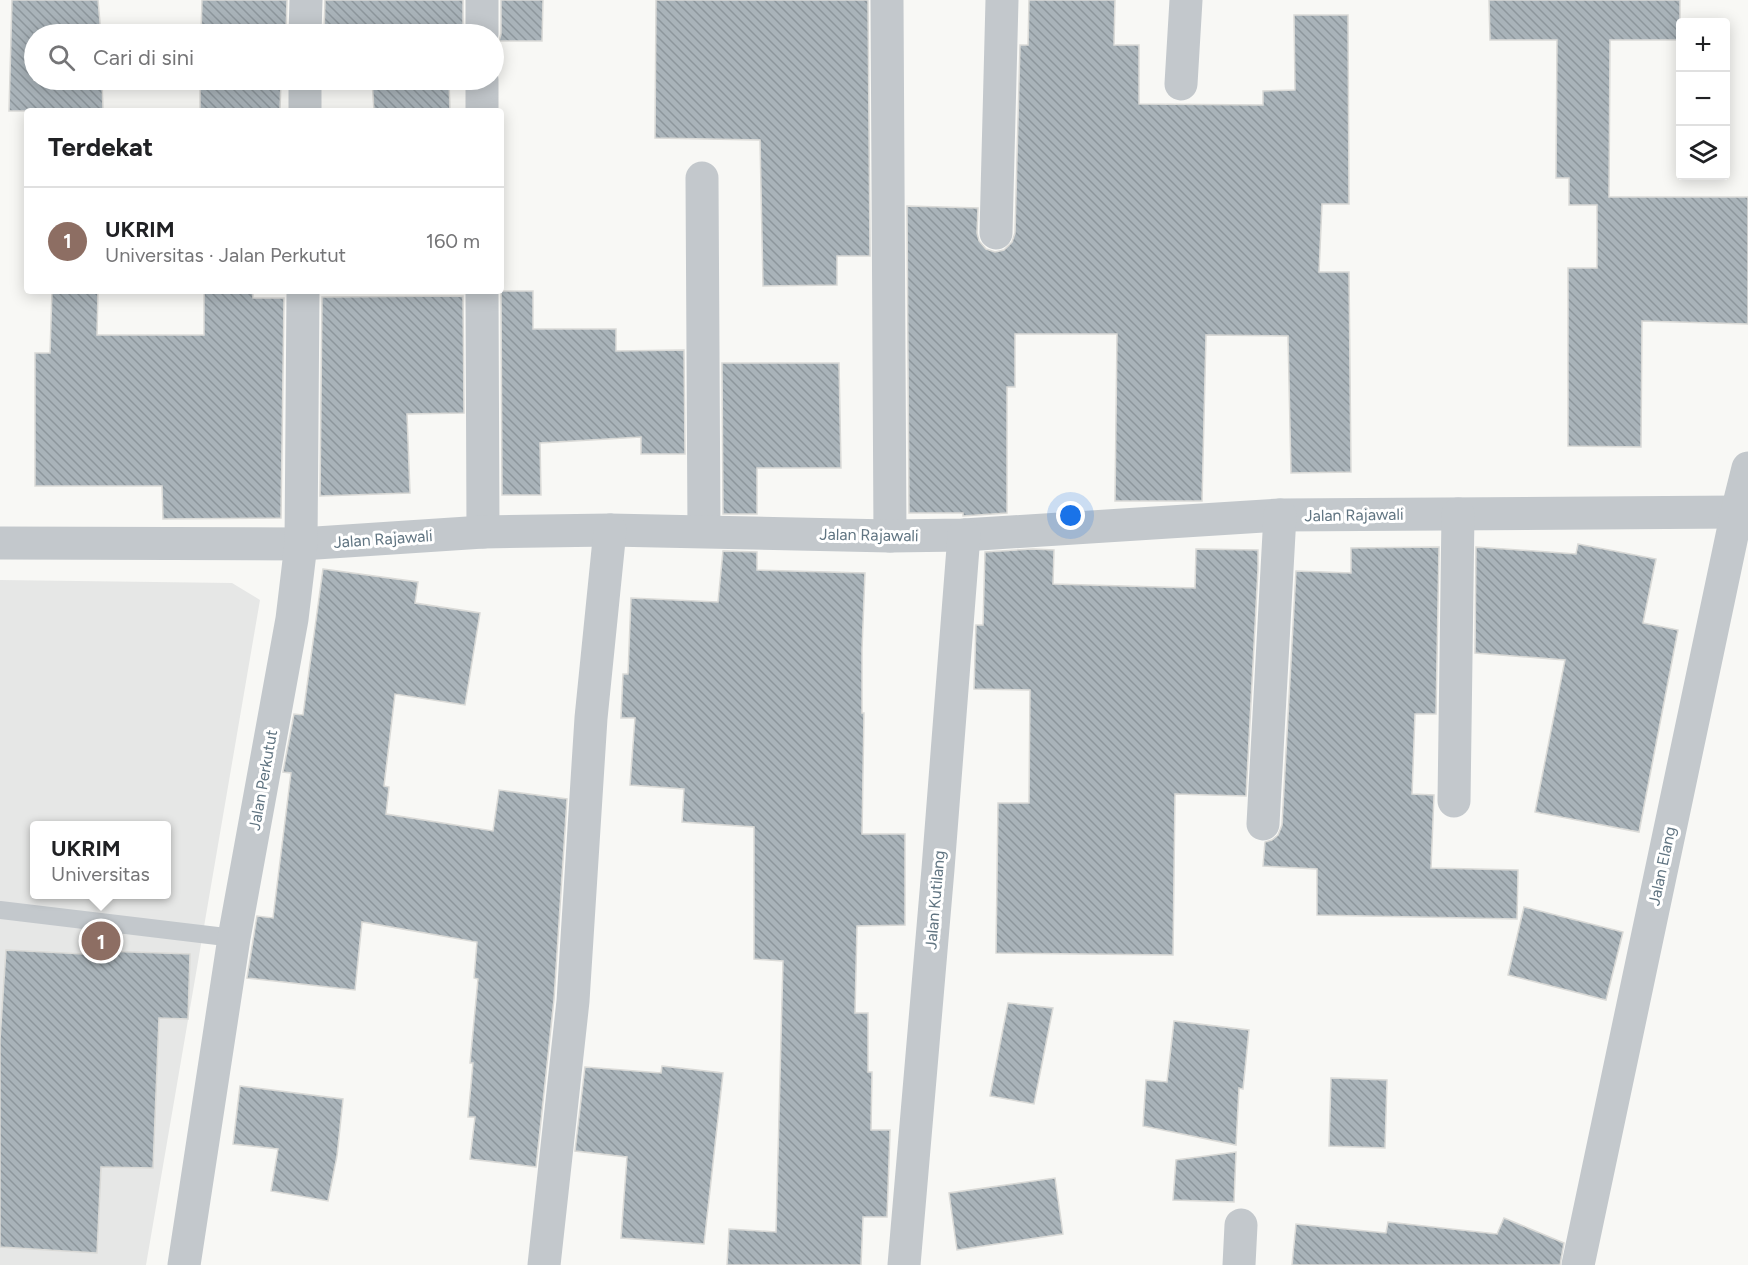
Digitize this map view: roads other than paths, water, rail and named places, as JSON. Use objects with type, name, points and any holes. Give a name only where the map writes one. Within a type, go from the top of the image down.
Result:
[{"type":"street","points":[[305,24],[306,0]]},
{"type":"street","points":[[482,0],[482,24]]},
{"type":"street","points":[[887,0],[890,536]]},
{"type":"street","points":[[996,233],[1002,0]]},
{"type":"street","points":[[1181,84],[1186,0]]},
{"type":"street","points":[[305,90],[305,108]]},
{"type":"street","points":[[482,90],[482,108]]},
{"type":"street","points":[[702,178],[704,531]]},
{"type":"street","name":"Jalan Perkutut","points":[[184,1265],[234,938],[292,619],[301,544],[303,294]]},
{"type":"street","points":[[482,294],[483,532]]},
{"type":"street","name":"Jalan Elang","points":[[1578,1265],[1748,468]]},
{"type":"street","name":"Jalan Rajawali","points":[[0,543],[301,544],[483,532],[610,530],[890,536],[964,535],[1280,515],[1737,512]]},
{"type":"street","points":[[1454,801],[1458,514]]},
{"type":"street","points":[[1263,824],[1280,515]]},
{"type":"street","points":[[544,1265],[573,1001],[591,718],[610,530]]},
{"type":"street","name":"Jalan Kutilang","points":[[904,1265],[964,535]]},
{"type":"street","points":[[1239,1265],[1241,1225]]},
{"type":"street","points":[[173,1265],[184,1265]]},
{"type":"lane","points":[[0,910],[234,938]]},
{"type":"place","name":"UKRIM","points":[[101,941]]}]
